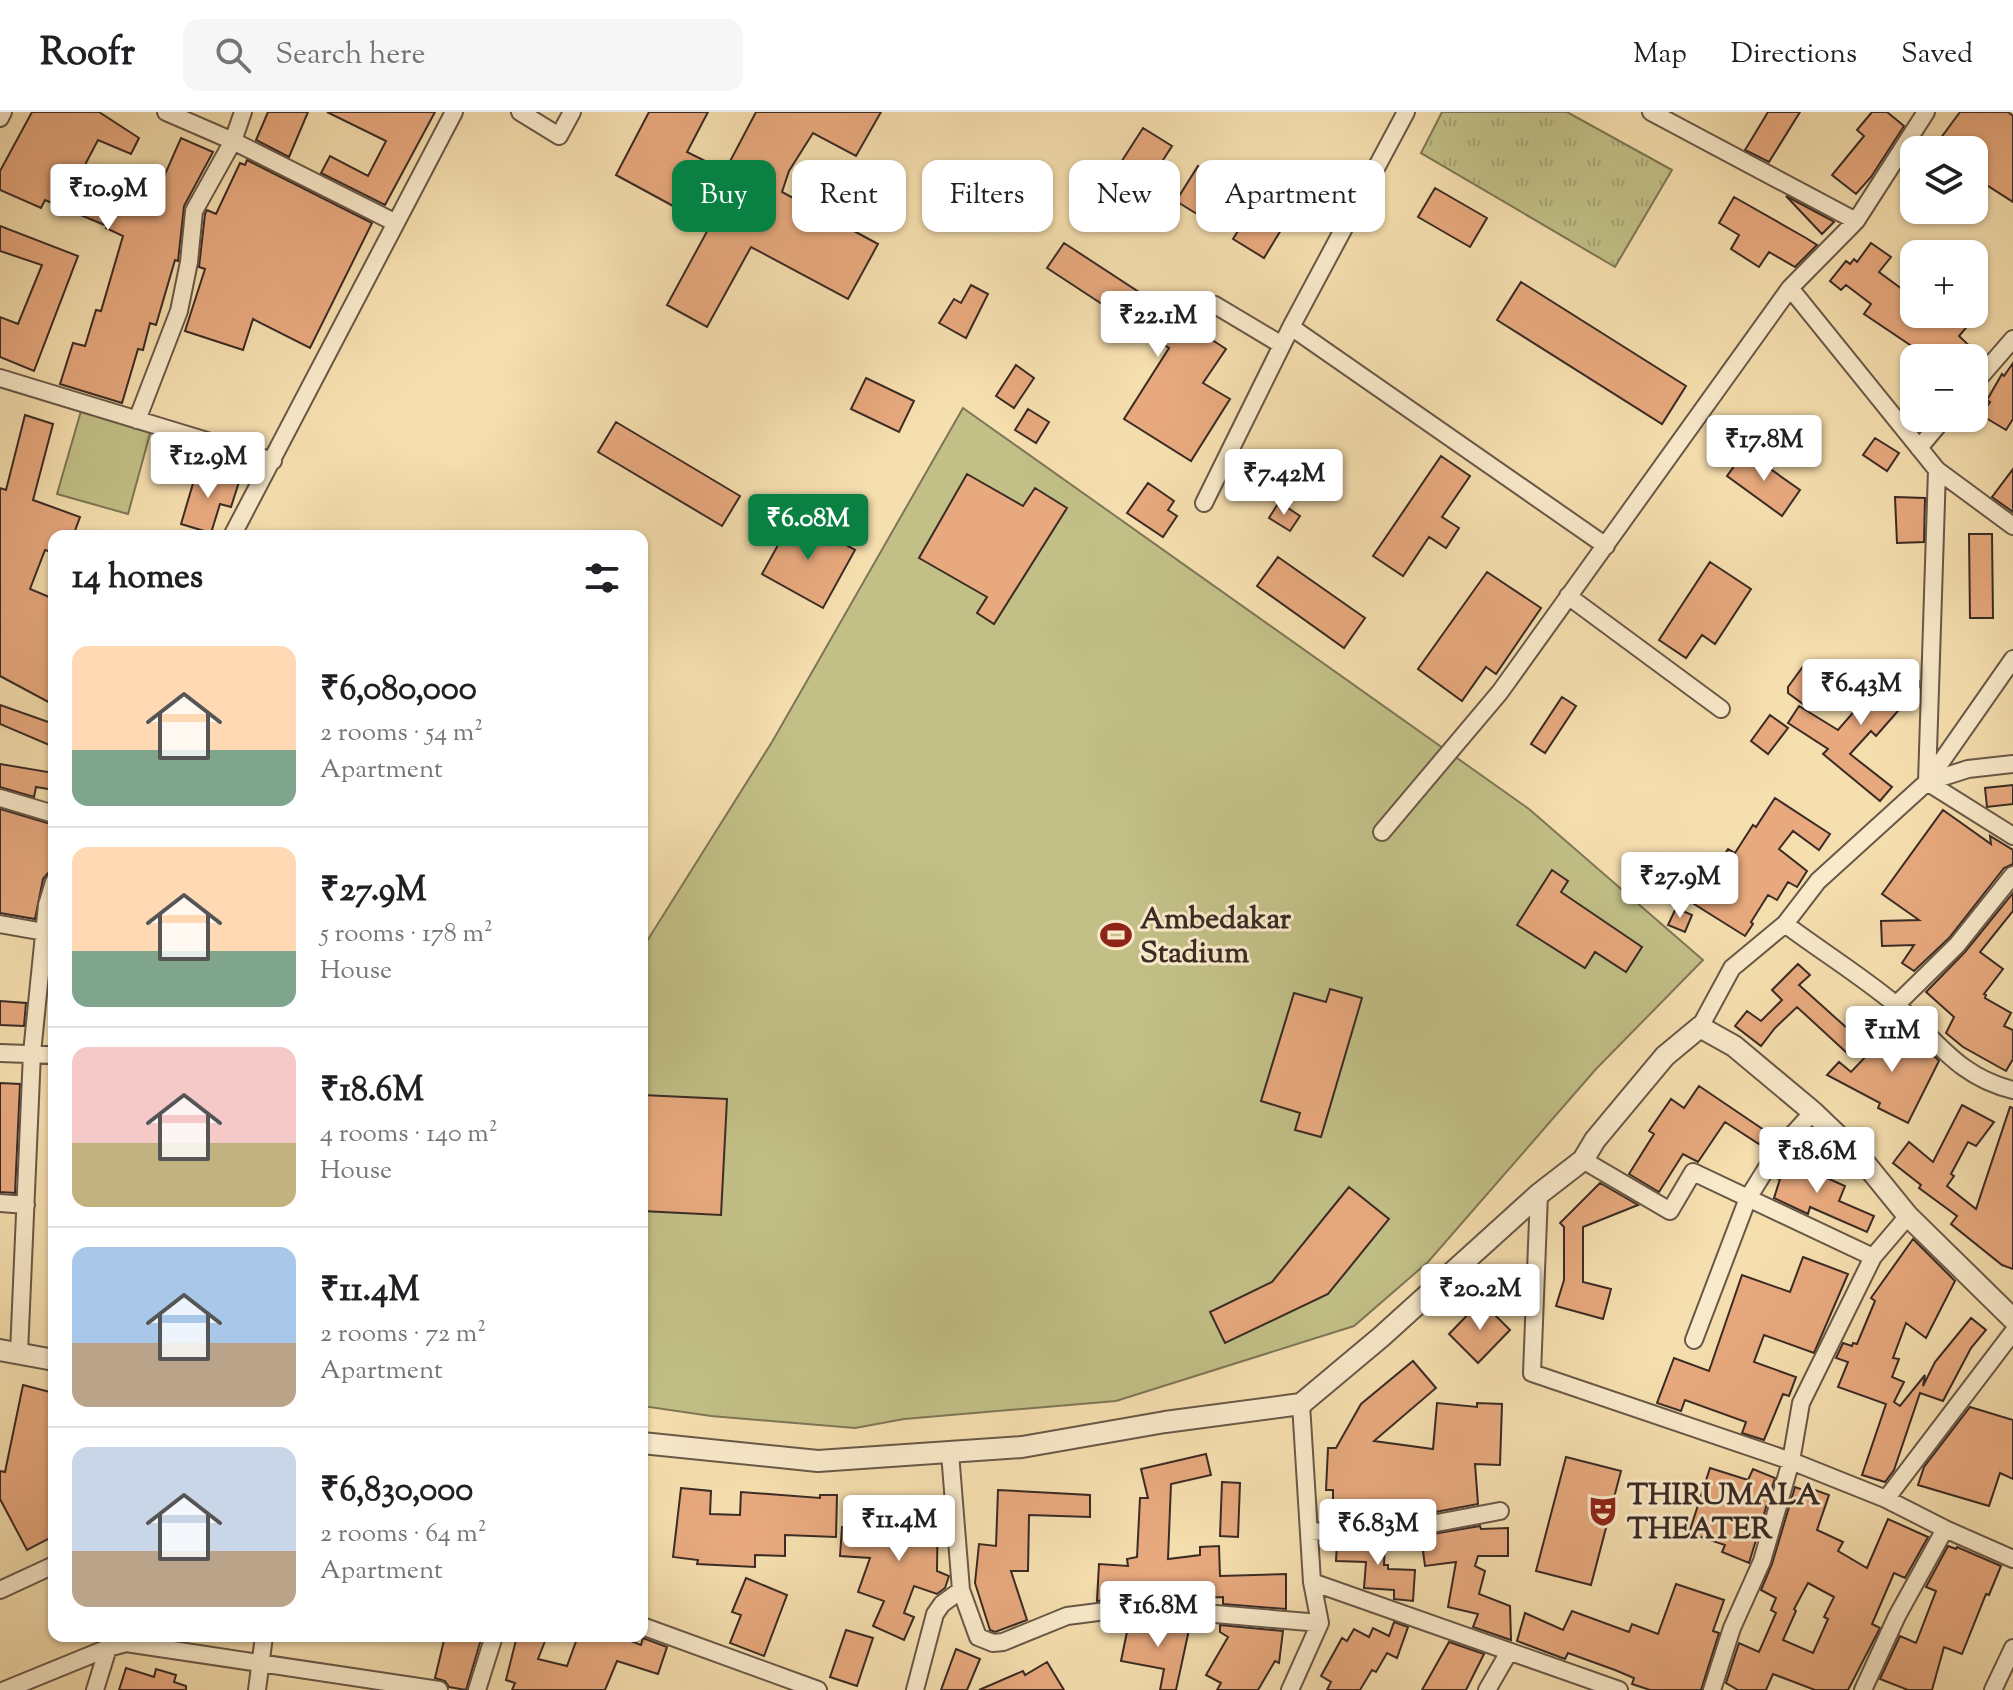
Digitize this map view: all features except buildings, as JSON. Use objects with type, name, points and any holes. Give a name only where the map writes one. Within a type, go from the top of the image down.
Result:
[{"type":"street","points":[[0,118],[3,112]]},
{"type":"street","points":[[166,112],[233,141],[396,223]]},
{"type":"street","points":[[137,420],[179,311],[189,262],[194,211],[233,141],[243,112]]},
{"type":"street","points":[[235,530],[454,112]]},
{"type":"street","points":[[520,112],[559,136],[572,112]]},
{"type":"street","points":[[1204,503],[1291,327],[1406,112]]},
{"type":"street","points":[[1651,112],[1856,221]]},
{"type":"street","points":[[1382,832],[1500,692],[1790,288],[1856,221],[1926,112]]},
{"type":"street","points":[[1790,288],[1937,470],[2013,526]]},
{"type":"street","points":[[1215,305],[1282,345]]},
{"type":"street","points":[[1291,327],[1606,546]]},
{"type":"street","points":[[1988,368],[2013,339]]},
{"type":"street","points":[[0,378],[273,461]]},
{"type":"street","points":[[1919,448],[1932,432]]},
{"type":"street","points":[[1927,782],[1937,470]]},
{"type":"street","points":[[1568,596],[1721,709]]},
{"type":"street","points":[[648,1444],[818,1461],[950,1453],[1022,1447],[1165,1422],[1301,1404],[1381,1337],[1539,1194],[1583,1160],[1595,1140],[1665,1056],[1700,1027],[1732,968],[1785,924],[1818,881],[1927,782],[2013,659]]},
{"type":"street","points":[[1927,782],[1968,769],[2013,764]]},
{"type":"street","points":[[1927,782],[2013,836]]},
{"type":"street","points":[[0,798],[48,812]]},
{"type":"street","points":[[1896,1005],[1957,945],[2013,875]]},
{"type":"street","points":[[48,902],[32,1053],[26,1205],[10,1352],[48,1359]]},
{"type":"street","points":[[0,924],[44,932]]},
{"type":"street","points":[[1785,924],[1896,1005],[1945,1054],[1992,1085],[2013,1090]]},
{"type":"street","points":[[1700,1027],[1734,1046],[1813,1112],[1860,1157],[1908,1216],[2013,1319]]},
{"type":"street","points":[[0,1053],[48,1054]]},
{"type":"street","points":[[1694,1340],[1748,1198],[1776,1153],[1813,1112]]},
{"type":"street","points":[[1583,1160],[1670,1211],[1693,1172],[1873,1257]]},
{"type":"street","points":[[1539,1194],[1532,1373],[1791,1461],[1886,1499],[2013,1559]]},
{"type":"street","points":[[0,1203],[26,1205]]},
{"type":"street","points":[[1712,1690],[1732,1628],[1762,1561],[1791,1461],[1801,1403],[1873,1257],[1908,1216]]},
{"type":"street","points":[[1886,1499],[2013,1332]]},
{"type":"street","points":[[1290,1690],[1320,1623],[1312,1582],[1301,1404]]},
{"type":"street","points":[[950,1453],[961,1590],[978,1637],[993,1643],[1067,1616],[1106,1611],[1169,1610],[1320,1623]]},
{"type":"street","points":[[1310,1532],[1426,1525],[1500,1511]]},
{"type":"street","points":[[1863,1690],[1897,1616],[1945,1529]]},
{"type":"street","points":[[0,1590],[48,1568]]},
{"type":"street","points":[[1312,1582],[1619,1690]]},
{"type":"street","points":[[915,1690],[935,1614],[942,1604],[961,1590]]},
{"type":"street","points":[[648,1629],[772,1683],[818,1690]]},
{"type":"street","points":[[257,1690],[264,1642]]},
{"type":"street","points":[[477,1690],[492,1642]]},
{"type":"street","points":[[5,1690],[126,1643],[439,1690]]},
{"type":"street","points":[[95,1690],[108,1648]]},
{"type":"street","points":[[1993,1690],[2013,1648]]},
{"type":"street","points":[[1487,1690],[1509,1652]]},
{"type":"green space","points":[[1442,112],[1567,112],[1672,170],[1615,267],[1421,153]]},
{"type":"green space","points":[[963,408],[1529,809],[1703,960],[1596,1069],[1428,1262],[1354,1326],[1116,1401],[904,1419],[855,1428],[711,1416],[648,1407],[648,939],[772,742]]},
{"type":"green space","points":[[81,411],[151,430],[128,514],[57,494]]},
{"type":"place","name":"Ambedakar Stadium","points":[[1116,935]]},
{"type":"place","name":"THIRUMALA THEATER","points":[[1603,1511]]}]
